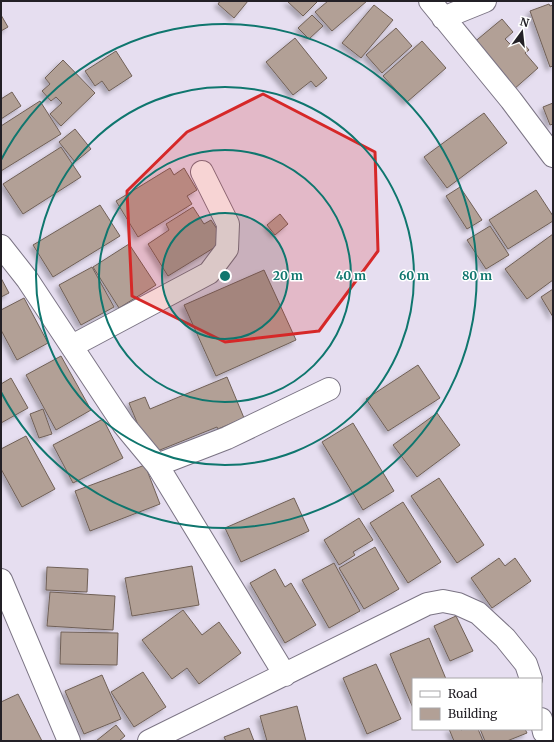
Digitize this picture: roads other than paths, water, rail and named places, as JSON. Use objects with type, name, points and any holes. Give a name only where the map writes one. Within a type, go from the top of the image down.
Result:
[{"type":"street","points":[[430,1],[511,100],[553,156]]},
{"type":"street","points":[[443,18],[485,1]]},
{"type":"street","points":[[72,346],[209,273],[227,249],[228,224],[202,172]]},
{"type":"street","points":[[1,246],[27,279],[123,424],[158,466],[285,675]]},
{"type":"street","points":[[158,466],[227,438],[329,389]]},
{"type":"street","points":[[1,581],[69,741]]},
{"type":"street","points":[[149,741],[427,604],[443,601],[458,604],[478,613],[505,638],[526,664],[531,678]]}]
